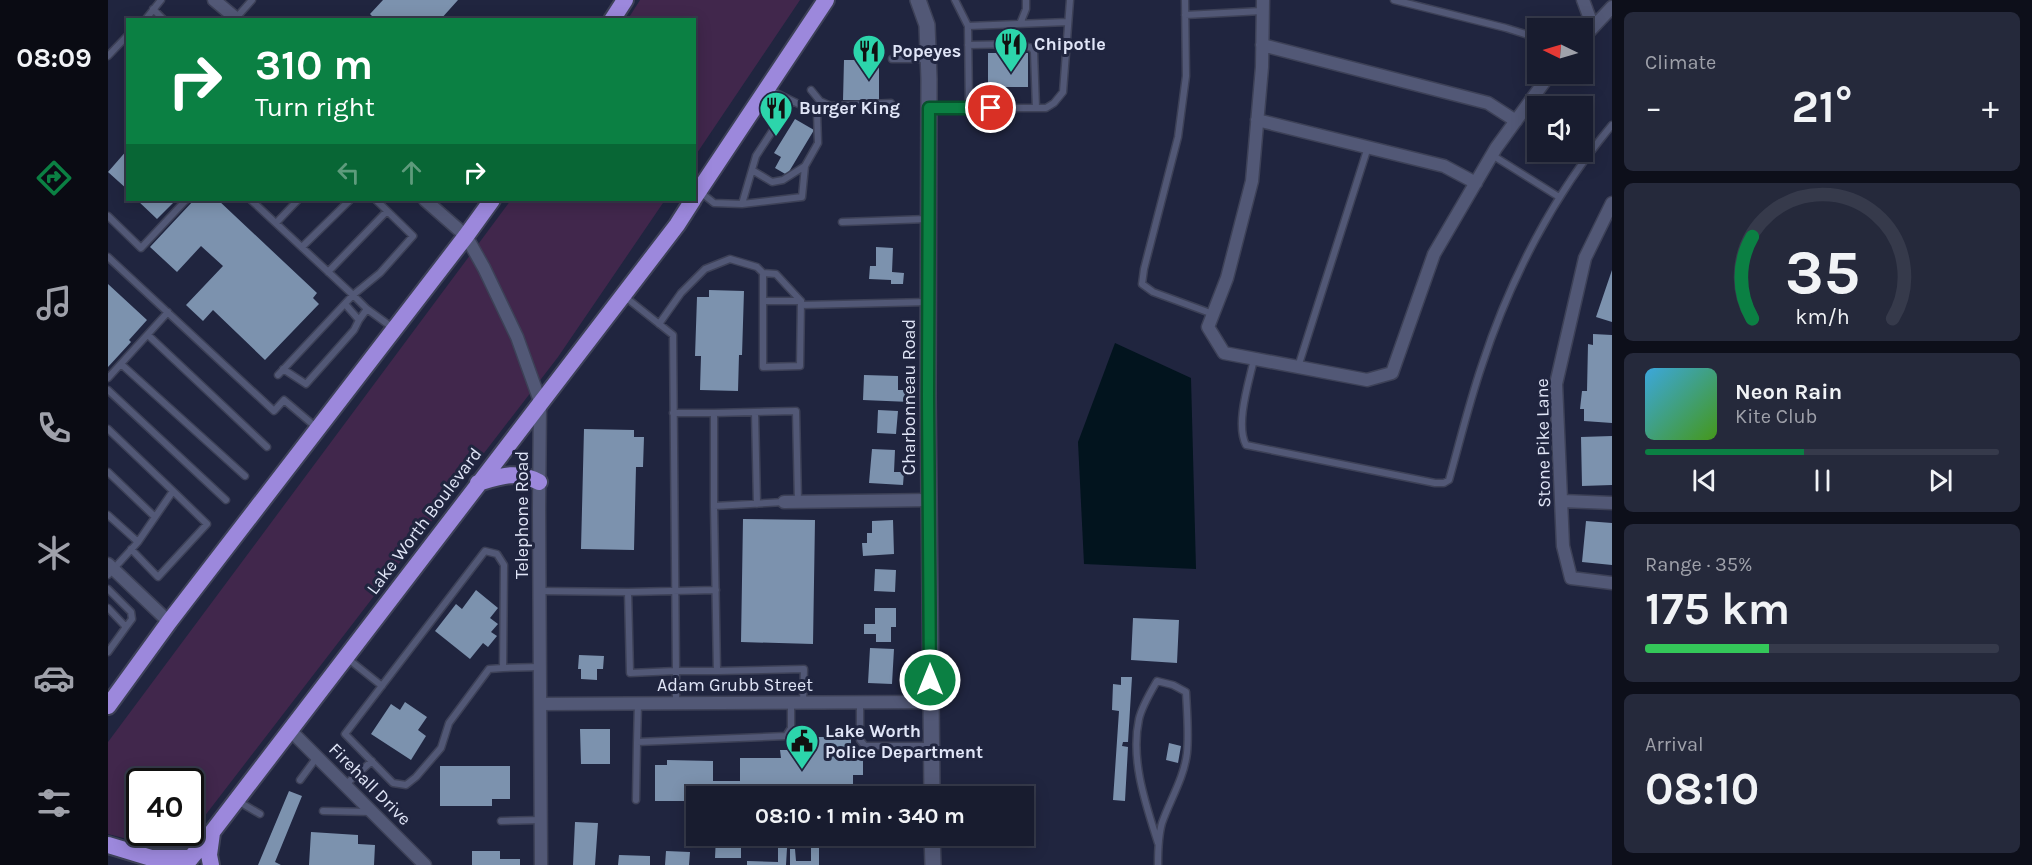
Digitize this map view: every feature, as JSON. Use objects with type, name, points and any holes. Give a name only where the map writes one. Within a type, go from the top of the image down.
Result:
[{"type":"highway","points":[[613,18],[625,0]]},
{"type":"highway","name":"Lake Worth Boulevard","points":[[696,196],[768,89],[814,8],[826,0]]},
{"type":"highway","points":[[108,706],[116,689],[491,201]]},
{"type":"highway","name":"Lake Worth Boulevard","points":[[188,861],[623,295],[692,201]]},
{"type":"highway","points":[[478,483],[501,476],[514,475],[527,476],[539,482]]},
{"type":"highway","points":[[211,865],[212,832]]},
{"type":"highway","points":[[108,845],[151,858],[188,861]]},
{"type":"street","points":[[214,0],[236,18]]},
{"type":"street","name":"Charbonneau Road","points":[[918,0],[927,25],[929,108],[928,302],[932,786]]},
{"type":"street","points":[[1582,0],[1589,18]]},
{"type":"street","points":[[1262,6],[1262,45],[1252,181],[1227,278],[1208,327],[1224,353],[1367,380],[1392,373],[1434,254],[1492,155],[1543,84]]},
{"type":"street","points":[[1593,27],[1612,7]]},
{"type":"street","points":[[1262,45],[1488,103],[1516,121]]},
{"type":"street","points":[[1257,120],[1444,165],[1476,183]]},
{"type":"street","name":"Telephone Road","points":[[426,201],[466,236],[508,314],[540,401],[541,865]]},
{"type":"street","name":"Stone Pike Lane","points":[[1612,203],[1584,258],[1556,384],[1563,546],[1571,578],[1612,583]]},
{"type":"street","points":[[784,502],[929,500]]},
{"type":"street","points":[[1562,501],[1612,503]]},
{"type":"street","points":[[110,570],[169,622]]},
{"type":"street","name":"Adam Grubb Street","points":[[540,704],[930,702]]},
{"type":"street","name":"Firehall Drive","points":[[289,729],[425,865]]},
{"type":"street","points":[[932,846],[933,865]]},
{"type":"lane","points":[[146,18],[161,0]]},
{"type":"lane","points":[[238,18],[252,0]]},
{"type":"lane","points":[[955,0],[968,26],[969,108]]},
{"type":"lane","points":[[1020,24],[1026,9],[1026,0]]},
{"type":"lane","points":[[929,108],[1046,108],[1054,103],[1063,92],[1070,0]]},
{"type":"lane","points":[[1185,0],[1185,76],[1178,137],[1144,268],[1142,284],[1153,292],[1213,314]]},
{"type":"lane","points":[[1394,0],[1527,35]]},
{"type":"lane","points":[[1185,15],[1262,6]]},
{"type":"lane","points":[[153,9],[162,18]]},
{"type":"lane","points":[[968,26],[1068,22]]},
{"type":"lane","points":[[108,56],[126,37]]},
{"type":"lane","points":[[968,45],[1018,44],[1032,48],[1035,108]]},
{"type":"lane","points":[[892,58],[928,59]]},
{"type":"lane","points":[[696,196],[714,203],[742,204],[802,197],[805,166],[818,143],[817,113],[768,89]]},
{"type":"lane","points":[[811,90],[820,101],[831,106],[891,103]]},
{"type":"lane","points":[[742,204],[756,156],[792,101]]},
{"type":"lane","points":[[1254,358],[1242,423],[1242,438],[1246,445],[1435,483],[1444,483],[1449,480],[1481,365],[1503,306],[1559,197],[1588,152],[1612,124]]},
{"type":"lane","points":[[1298,367],[1368,147]]},
{"type":"lane","points":[[1492,155],[1559,197]]},
{"type":"lane","points":[[752,170],[772,182],[783,180],[805,166]]},
{"type":"lane","points":[[108,216],[141,248],[185,201]]},
{"type":"lane","points":[[253,201],[367,309],[395,329]]},
{"type":"lane","points":[[276,223],[297,201]]},
{"type":"lane","points":[[302,247],[349,201]]},
{"type":"lane","points":[[278,375],[353,295],[380,273],[413,237],[377,201]]},
{"type":"lane","points":[[328,272],[387,211]]},
{"type":"lane","points":[[842,222],[928,219]]},
{"type":"lane","points":[[108,257],[274,411],[284,400],[318,429]]},
{"type":"lane","points":[[659,324],[681,293],[705,269],[730,259],[757,267],[763,273],[776,274],[801,303],[800,366],[763,367],[763,273]]},
{"type":"lane","points":[[623,295],[673,335],[676,703]]},
{"type":"lane","points":[[764,301],[928,302]]},
{"type":"lane","points":[[345,304],[359,320]]},
{"type":"lane","points":[[283,369],[306,384],[354,330],[367,309]]},
{"type":"lane","points":[[108,378],[168,312]]},
{"type":"lane","points":[[148,334],[267,447]]},
{"type":"lane","points":[[121,364],[245,476]]},
{"type":"lane","points":[[108,390],[226,500]]},
{"type":"lane","points":[[673,413],[796,411],[798,502]]},
{"type":"lane","points":[[755,412],[758,504]]},
{"type":"lane","points":[[714,413],[717,671]]},
{"type":"lane","points":[[108,429],[207,524],[158,577],[131,549]]},
{"type":"lane","points":[[108,472],[155,517]]},
{"type":"lane","points":[[110,570],[138,542],[172,491]]},
{"type":"lane","points":[[714,506],[784,502]]},
{"type":"lane","points":[[108,515],[138,542]]},
{"type":"lane","points":[[503,668],[504,565],[497,554],[485,551],[345,734],[393,783],[405,785],[416,777],[441,748],[449,723],[489,669],[540,667]]},
{"type":"lane","points":[[108,589],[130,612],[132,619],[108,651]]},
{"type":"lane","points":[[539,591],[716,590]]},
{"type":"lane","points":[[628,592],[630,673],[804,669],[797,702],[786,736],[637,742]]},
{"type":"lane","points":[[108,608],[126,627]]},
{"type":"lane","points":[[345,656],[382,686]]},
{"type":"lane","points":[[1158,843],[1139,782],[1137,741],[1139,719],[1157,681],[1186,692],[1187,729],[1187,754],[1162,823],[1158,843],[1158,865]]},
{"type":"lane","points":[[860,702],[860,740],[865,746],[931,746]]},
{"type":"lane","points":[[636,800],[638,703]]},
{"type":"lane","points":[[300,780],[317,757]]},
{"type":"lane","points":[[345,785],[372,761]]},
{"type":"lane","points":[[236,800],[260,814]]},
{"type":"lane","points":[[323,812],[372,812]]},
{"type":"lane","points":[[501,821],[541,820]]},
{"type":"shaded area","points":[[640,0],[800,0],[696,155],[696,18],[629,18]]},
{"type":"shaded area","points":[[510,201],[664,201],[558,357],[204,817],[204,768],[126,768],[126,839],[108,834],[108,742]]},
{"type":"shaded area","points":[[154,846],[182,846],[177,852]]},
{"type":"water","points":[[1115,343],[1191,378],[1196,569],[1084,564],[1078,442]]},
{"type":"building","points":[[383,0],[458,0],[442,18],[374,18],[370,14]]},
{"type":"building","points":[[988,53],[1028,53],[1028,87],[988,87]]},
{"type":"building","points":[[844,60],[879,60],[879,100],[843,100]]},
{"type":"building","points":[[795,119],[814,130],[787,175],[775,168],[781,157],[774,153]]},
{"type":"building","points":[[126,151],[126,188],[108,172]]},
{"type":"building","points":[[138,201],[175,201],[157,219]]},
{"type":"building","points":[[193,201],[219,201],[317,293],[313,298],[319,304],[265,360],[213,310],[203,321],[186,305],[223,266],[201,246],[177,272],[150,247]]},
{"type":"building","points":[[876,247],[893,248],[892,272],[904,273],[903,284],[891,284],[891,280],[869,279],[870,266],[876,266]]},
{"type":"building","points":[[1612,270],[1612,322],[1596,317]]},
{"type":"building","points":[[108,284],[147,320],[108,367]]},
{"type":"building","points":[[709,290],[744,291],[742,355],[739,355],[738,391],[700,390],[701,356],[695,356],[697,297],[709,297]]},
{"type":"building","points":[[1593,334],[1612,335],[1612,423],[1584,421],[1584,409],[1580,409],[1582,391],[1587,391],[1588,344],[1593,345]]},
{"type":"building","points":[[864,375],[898,376],[898,390],[911,390],[910,402],[863,400]]},
{"type":"building","points":[[878,410],[898,411],[896,434],[877,433]]},
{"type":"building","points":[[584,429],[634,430],[634,437],[644,437],[643,467],[636,467],[634,550],[581,549]]},
{"type":"building","points":[[1612,436],[1612,485],[1582,486],[1581,437]]},
{"type":"building","points":[[872,449],[895,450],[894,472],[904,472],[903,485],[869,483]]},
{"type":"building","points":[[743,519],[815,520],[813,644],[741,642]]},
{"type":"building","points":[[893,520],[894,554],[863,556],[862,543],[867,543],[867,533],[872,533],[872,521]]},
{"type":"building","points":[[1586,521],[1612,523],[1612,565],[1582,562]]},
{"type":"building","points":[[875,569],[896,570],[895,592],[874,591]]},
{"type":"building","points":[[476,590],[498,608],[490,618],[498,624],[491,632],[497,636],[488,647],[483,643],[470,659],[435,631],[456,604],[462,609]]},
{"type":"building","points":[[875,608],[896,608],[896,627],[891,627],[891,642],[876,642],[876,634],[864,634],[864,624],[875,624]]},
{"type":"building","points":[[1133,618],[1179,620],[1177,663],[1131,660]]},
{"type":"building","points":[[870,648],[894,649],[892,684],[868,683]]},
{"type":"building","points":[[579,655],[604,656],[603,669],[597,669],[597,680],[581,679],[581,669],[578,669]]},
{"type":"building","points":[[1121,677],[1132,677],[1128,742],[1123,742],[1122,746],[1128,747],[1125,801],[1113,800],[1119,711],[1112,710],[1113,684],[1121,685]]},
{"type":"building","points":[[405,702],[427,717],[418,730],[426,736],[411,760],[371,734],[391,704],[400,710]]},
{"type":"building","points":[[580,729],[610,729],[610,764],[581,764]]},
{"type":"building","name":"Lake Worth Police Department","points":[[793,737],[851,737],[851,752],[863,752],[863,775],[853,775],[853,786],[686,786],[686,801],[655,801],[655,765],[667,765],[667,760],[713,761],[713,781],[740,781],[740,758],[781,758],[780,750],[793,750]]},
{"type":"building","points":[[1169,743],[1181,746],[1178,763],[1166,760]]},
{"type":"building","points":[[440,766],[510,766],[510,799],[492,799],[492,806],[440,806]]},
{"type":"building","points":[[289,791],[302,796],[275,862],[281,865],[258,865]]},
{"type":"building","points":[[575,822],[598,823],[595,865],[573,865]]},
{"type":"building","points":[[311,832],[358,835],[358,844],[375,845],[374,865],[309,865]]},
{"type":"building","points":[[716,846],[741,846],[741,858],[715,858]]},
{"type":"building","points":[[819,846],[819,865],[790,865],[790,849],[795,849],[796,861],[811,861],[811,847]]},
{"type":"building","points":[[778,848],[787,848],[786,865],[747,865],[747,861],[778,862]]},
{"type":"building","points":[[472,851],[500,851],[500,859],[520,859],[520,865],[472,865]]},
{"type":"building","points":[[666,851],[690,852],[689,865],[665,865]]},
{"type":"building","points":[[619,855],[650,856],[650,865],[618,865]]},
{"type":"place","name":"Chipotle","points":[[1011,73]]},
{"type":"place","name":"Popeyes","points":[[869,80]]},
{"type":"place","name":"Burger King","points":[[776,137]]},
{"type":"place","name":"Lake Worth Police Department","points":[[802,770]]},
{"type":"route","points":[[930,680],[929,108],[991,108]]}]
